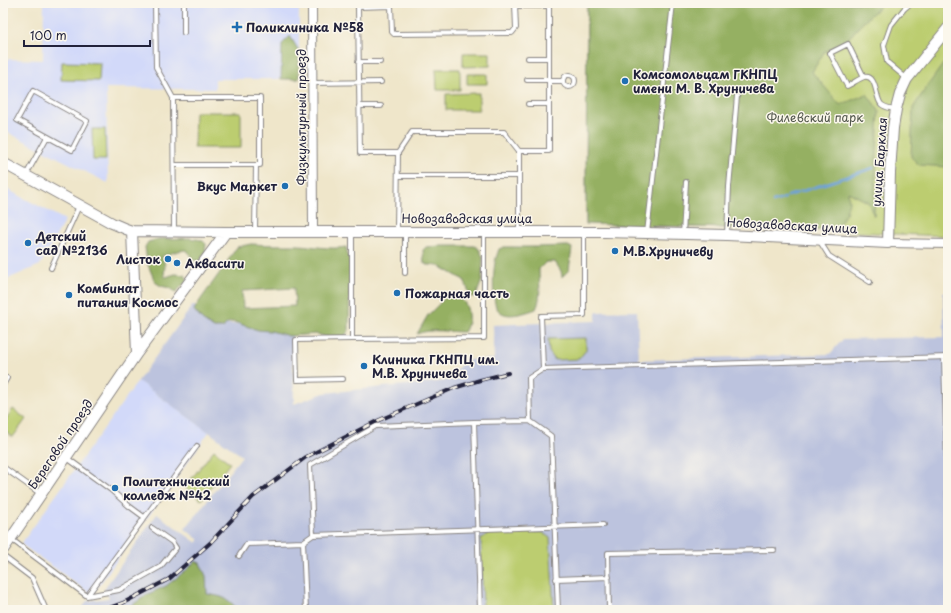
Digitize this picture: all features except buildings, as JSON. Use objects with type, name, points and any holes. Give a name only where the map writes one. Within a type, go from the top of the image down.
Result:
[{"type":"street","name":"Физкультурный проезд","points":[[312,3],[313,231]]},
{"type":"street","name":"улица Барклая","points":[[888,243],[893,128],[900,94],[907,79],[948,28]]},
{"type":"street","name":"Новозаводская улица","points":[[3,163],[112,223],[132,231],[584,231],[948,244]]},
{"type":"street","points":[[132,231],[138,353]]},
{"type":"street","name":"Береговой проезд","points":[[3,550],[138,353],[226,232]]},
{"type":"lane","points":[[155,3],[156,67],[173,98],[174,231]]},
{"type":"lane","points":[[184,3],[184,33]]},
{"type":"lane","points":[[647,233],[673,3]]},
{"type":"lane","points":[[907,79],[887,62],[884,45],[891,25],[911,3]]},
{"type":"lane","points":[[398,153],[360,153],[358,6],[391,4],[392,32],[394,34],[398,34],[512,33],[516,28],[515,4],[549,6],[549,151],[519,151]]},
{"type":"lane","points":[[864,77],[848,44],[830,53],[847,86],[864,77],[870,77],[873,80],[879,101],[882,105],[886,108],[896,109]]},
{"type":"lane","points":[[528,58],[549,58]]},
{"type":"lane","points":[[358,62],[380,62]]},
{"type":"lane","points":[[527,80],[563,81]]},
{"type":"lane","points":[[312,83],[381,82]]},
{"type":"lane","points":[[33,91],[87,121],[72,150],[47,137],[17,120],[33,91]]},
{"type":"lane","points":[[727,235],[729,187],[737,96]]},
{"type":"lane","points":[[173,98],[260,98],[260,164],[174,165]]},
{"type":"lane","points":[[528,104],[549,104]]},
{"type":"lane","points":[[359,106],[381,106]]},
{"type":"lane","points":[[405,273],[401,232],[398,153],[412,132],[504,132],[519,151],[519,231]]},
{"type":"lane","points":[[26,175],[47,137]]},
{"type":"lane","points":[[255,231],[256,165]]},
{"type":"lane","points":[[398,176],[519,176]]},
{"type":"lane","points":[[683,234],[686,182]]},
{"type":"lane","points":[[51,268],[79,204]]},
{"type":"lane","points":[[352,231],[352,338]]},
{"type":"lane","points":[[343,379],[297,380],[296,340],[352,338],[484,338],[484,231]]},
{"type":"lane","points":[[543,369],[541,316],[584,315],[584,231]]},
{"type":"lane","points":[[819,239],[829,256],[870,282]]},
{"type":"lane","points":[[530,421],[529,378],[543,369],[946,357],[948,502]]},
{"type":"lane","points":[[3,385],[7,378]]},
{"type":"lane","points":[[313,535],[310,465],[376,426],[530,421],[551,436],[558,610]]},
{"type":"lane","points":[[474,422],[480,610]]},
{"type":"lane","points":[[87,596],[197,446]]},
{"type":"lane","points":[[66,457],[111,490],[144,518]]},
{"type":"lane","points":[[3,467],[41,494]]},
{"type":"lane","points":[[239,556],[247,544],[302,542],[313,535],[603,525]]},
{"type":"lane","points":[[11,539],[87,596],[119,590],[160,567],[176,548],[172,542],[152,528]]},
{"type":"lane","points":[[302,542],[306,610]]},
{"type":"lane","points":[[610,610],[608,552],[774,550]]},
{"type":"lane","points":[[3,556],[32,578],[46,610]]},
{"type":"lane","points":[[556,579],[609,578]]},
{"type":"shaded area","points":[[44,3],[299,3],[299,79],[215,79],[215,89],[106,88],[108,183],[3,130],[3,62],[4,59],[43,60]]},
{"type":"shaded area","name":"Детский сад №2136","points":[[3,187],[65,220],[40,265],[3,281]]},
{"type":"shaded area","points":[[943,292],[948,292],[948,610],[81,610],[87,601],[109,598],[104,589],[157,514],[197,543],[199,540],[185,529],[242,456],[138,381],[193,305],[220,324],[292,324],[294,404],[324,393],[445,381],[466,360],[494,359],[493,325],[596,321],[596,312],[637,311],[639,360],[830,354],[843,339],[944,337]]},
{"type":"shaded area","name":"Политехнический колледж №42","points":[[138,381],[209,432],[92,595],[21,544]]},
{"type":"green space","name":"Филевский парк","points":[[587,3],[948,3],[948,236],[835,231],[586,224]]},
{"type":"green space","name":"Филевский парк","points":[[587,3],[884,3],[863,22],[847,40],[824,52],[812,72],[840,105],[867,94],[879,111],[874,216],[868,202],[848,192],[849,202],[846,213],[835,231],[586,224]]},
{"type":"green space","points":[[290,36],[299,51],[299,79],[281,79],[282,44]]},
{"type":"green space","points":[[463,53],[490,53],[490,66],[463,67]]},
{"type":"green space","points":[[948,59],[948,167],[919,165],[911,157],[913,108]]},
{"type":"green space","points":[[62,62],[100,63],[99,81],[61,80]]},
{"type":"green space","points":[[436,69],[460,69],[460,90],[437,90]]},
{"type":"green space","points":[[467,74],[487,74],[487,84],[467,84]]},
{"type":"green space","points":[[479,93],[479,110],[446,110],[446,94]]},
{"type":"green space","points":[[195,112],[241,112],[241,148],[194,148]]},
{"type":"green space","points":[[92,129],[105,129],[106,160],[93,160]]},
{"type":"green space","points":[[190,238],[202,240],[206,244],[205,253],[200,261],[193,260],[187,250],[177,251],[162,256],[165,265],[164,276],[166,277],[175,274],[185,275],[188,280],[176,292],[155,282],[147,262],[145,247],[148,242],[159,239]]},
{"type":"green space","points":[[251,244],[298,245],[328,248],[346,247],[350,265],[349,330],[344,337],[326,337],[317,334],[289,336],[271,331],[258,330],[234,322],[226,324],[223,328],[214,328],[202,320],[194,310],[237,247]],"holes":[[[294,288],[295,306],[243,308],[242,291]]]},
{"type":"green space","points":[[475,246],[479,249],[483,257],[482,280],[476,296],[471,297],[464,280],[437,265],[428,265],[424,263],[423,250],[426,247]]},
{"type":"green space","points":[[568,246],[572,248],[569,270],[562,277],[561,271],[555,262],[546,262],[539,269],[540,294],[536,309],[510,315],[502,313],[498,310],[494,297],[493,282],[494,268],[499,249],[504,247]]},
{"type":"green space","points":[[447,296],[462,300],[467,307],[468,320],[464,332],[428,331],[417,334],[428,315]]},
{"type":"green space","points":[[586,338],[586,350],[579,359],[555,360],[549,352],[548,339]]},
{"type":"green space","points":[[13,409],[26,419],[13,437],[3,430],[3,423]]},
{"type":"green space","points":[[214,450],[230,463],[201,500],[185,487]]},
{"type":"green space","points":[[542,532],[550,538],[554,610],[483,610],[481,539],[489,533]]},
{"type":"green space","points":[[195,561],[200,563],[206,576],[207,594],[224,598],[231,602],[238,610],[123,610],[148,594],[166,586],[189,568]]},
{"type":"waterway","points":[[800,192],[873,168]]},
{"type":"waterway","points":[[788,196],[797,193]]},
{"type":"waterway","points":[[773,202],[785,198]]},
{"type":"railway","points":[[104,610],[123,603],[169,579],[210,543],[253,497],[306,457],[377,421],[454,388],[508,373]]},
{"type":"place","name":"Поликлиника №58","points":[[237,27]]},
{"type":"place","name":"Комсомольцам ГКНПЦ имени М. В. Хруничева","points":[[625,81]]},
{"type":"place","name":"Вкус Маркет","points":[[285,186]]},
{"type":"place","name":"Детский сад №2136","points":[[28,243]]},
{"type":"place","name":"М.В.Хруничеву","points":[[615,251]]},
{"type":"place","name":"Листок","points":[[168,259]]},
{"type":"place","name":"Аквасити","points":[[177,263]]},
{"type":"place","name":"Пожарная часть","points":[[397,293]]},
{"type":"place","name":"Комбинат питания Космос","points":[[69,295]]},
{"type":"place","name":"Клиника ГКНПЦ им. М.В. Хруничева","points":[[364,366]]},
{"type":"place","name":"Политехнический колледж №42","points":[[115,488]]}]
